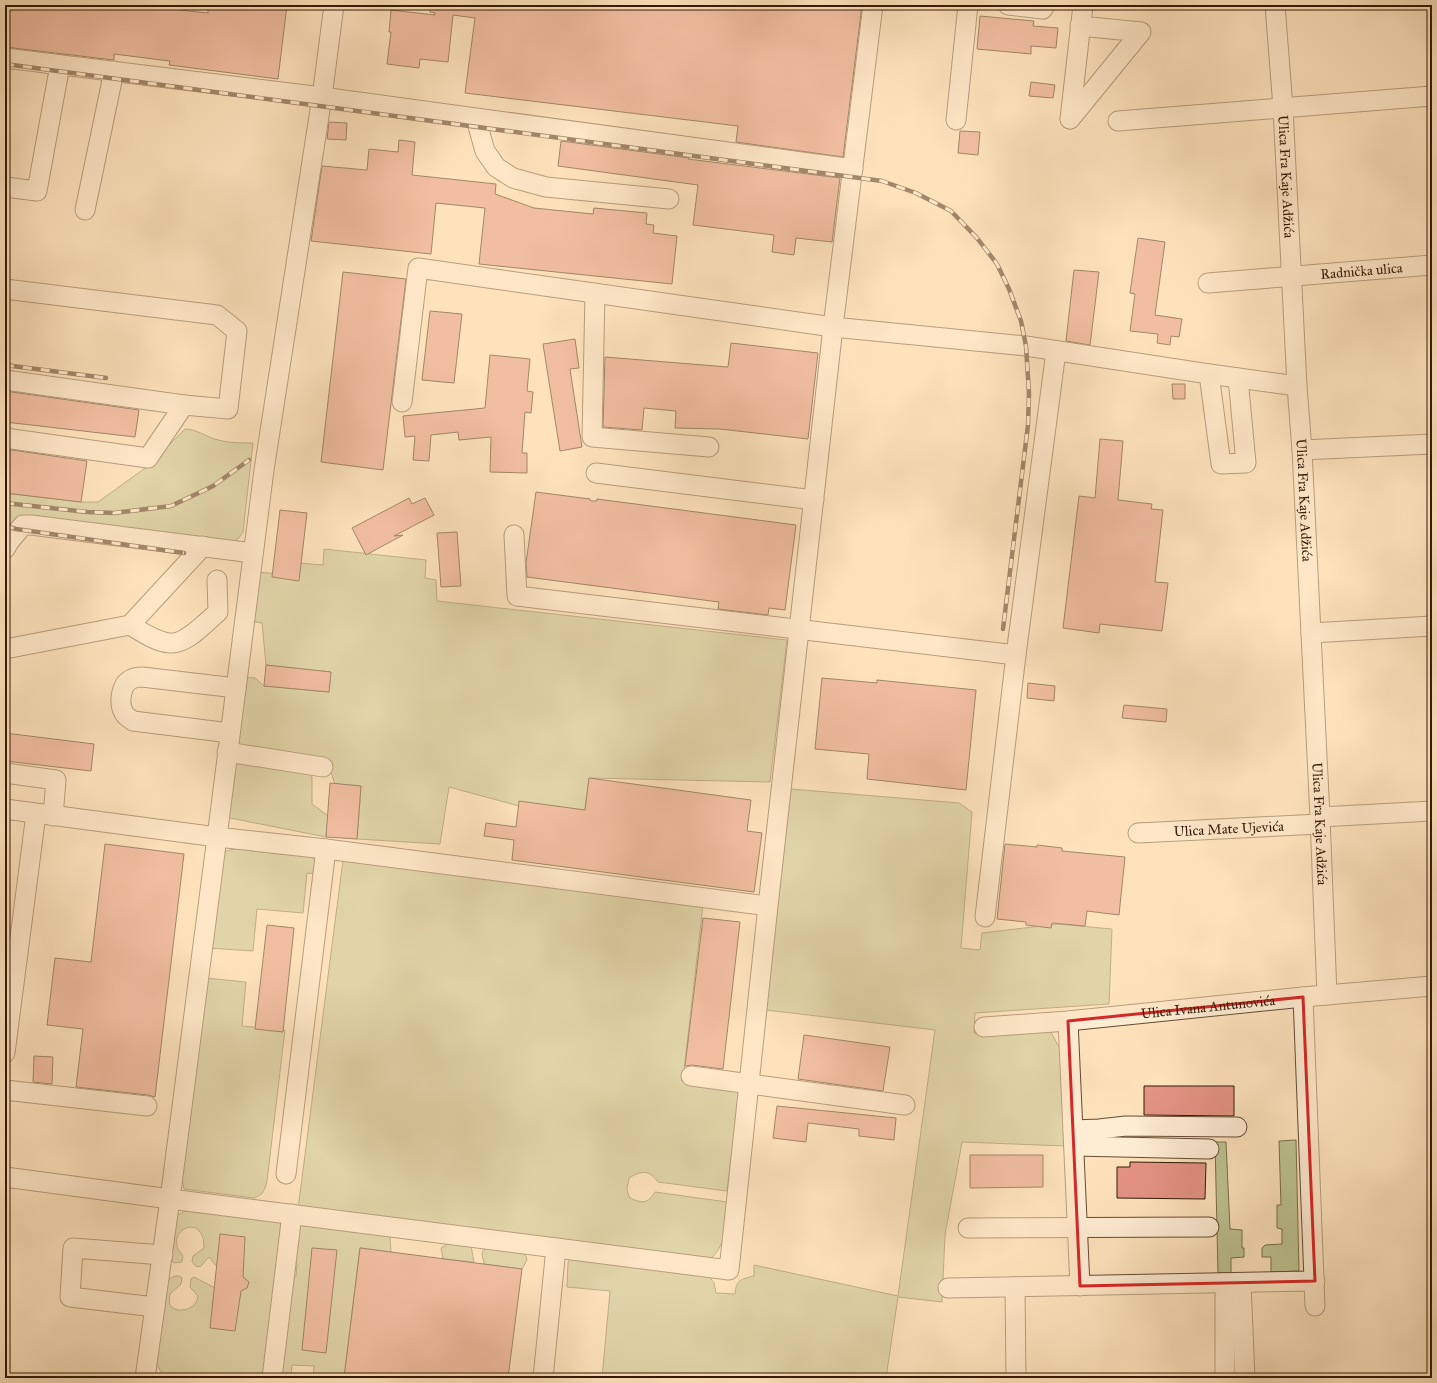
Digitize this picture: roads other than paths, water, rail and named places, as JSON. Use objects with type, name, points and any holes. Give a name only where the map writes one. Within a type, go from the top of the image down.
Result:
[{"type":"street","points":[[146,1378],[264,470],[322,97],[334,5]]},
{"type":"street","points":[[5,1177],[729,1270],[833,327],[873,5]]},
{"type":"street","points":[[956,120],[968,5]]},
{"type":"street","points":[[1008,5],[1043,9],[1044,5]]},
{"type":"street","points":[[1080,26],[1141,32],[1070,119],[1071,103],[1080,26],[1083,5]]},
{"type":"street","name":"Ulica Fra Kaje Adžića","points":[[1275,5],[1283,108],[1297,386],[1302,450],[1327,995]]},
{"type":"street","points":[[5,58],[322,97],[853,170]]},
{"type":"street","points":[[5,187],[37,190],[60,65]]},
{"type":"street","points":[[85,210],[114,71]]},
{"type":"street","points":[[1118,121],[1432,96]]},
{"type":"street","points":[[476,119],[485,151],[496,167],[513,178],[546,187],[669,199]]},
{"type":"street","points":[[5,193],[24,189]]},
{"type":"street","name":"Radnička ulica","points":[[1208,283],[1432,265]]},
{"type":"street","points":[[402,402],[418,268],[833,327],[1026,346],[1297,386]]},
{"type":"street","points":[[5,289],[217,315],[237,331],[228,410],[5,380]]},
{"type":"street","points":[[595,293],[592,437],[709,447]]},
{"type":"street","points":[[985,917],[1016,655],[1056,351]]},
{"type":"street","points":[[1209,374],[1221,464],[1246,463],[1238,378]]},
{"type":"street","points":[[5,438],[148,458],[184,405]]},
{"type":"street","points":[[1302,450],[1432,444]]},
{"type":"street","points":[[596,473],[814,500]]},
{"type":"street","points":[[5,549],[23,525],[31,525],[253,553]]},
{"type":"street","points":[[514,535],[517,596],[800,628],[1016,655]]},
{"type":"street","points":[[5,649],[130,625],[203,546]]},
{"type":"street","points":[[130,625],[156,639],[170,643],[186,639],[218,612],[217,580]]},
{"type":"street","points":[[1311,633],[1432,626]]},
{"type":"street","points":[[230,733],[133,721],[124,713],[122,690],[133,678],[142,677],[236,688]]},
{"type":"street","points":[[228,752],[324,767]]},
{"type":"street","points":[[5,773],[56,780],[45,815],[5,1053]]},
{"type":"street","points":[[5,809],[768,906]]},
{"type":"street","name":"Ulica Mate Ujevića","points":[[1138,833],[1432,812]]},
{"type":"street","points":[[286,1174],[326,849]]},
{"type":"street","name":"Ulica Ivana Antunovića","points":[[984,1026],[1068,1021],[1302,997],[1432,986]]},
{"type":"street","points":[[1302,997],[1315,1306]]},
{"type":"street","points":[[1068,1021],[1080,1286]]},
{"type":"street","points":[[691,1076],[905,1105]]},
{"type":"street","points":[[5,1090],[147,1106]]},
{"type":"street","points":[[1073,1138],[1099,1130],[1126,1126],[1237,1128]]},
{"type":"street","points":[[1073,1138],[1209,1149]]},
{"type":"street","points":[[272,1378],[292,1214]]},
{"type":"street","points":[[968,1228],[1209,1228]]},
{"type":"street","points":[[155,1307],[70,1297],[73,1248],[163,1255]]},
{"type":"street","points":[[542,1378],[556,1248]]},
{"type":"street","points":[[948,1288],[1314,1281]]},
{"type":"street","points":[[1225,1378],[1233,1283]]},
{"type":"street","points":[[1233,1283],[1245,1378]]},
{"type":"street","points":[[1015,1287],[1016,1378]]},
{"type":"railway","points":[[5,64],[882,181],[916,193],[951,211],[977,238],[997,264],[1009,289],[1021,321],[1026,346],[1029,393],[1028,425],[1003,629]]},
{"type":"railway","points":[[5,365],[106,378]]},
{"type":"railway","points":[[5,503],[87,512],[114,513],[171,506],[213,486],[249,460]]},
{"type":"railway","points":[[5,526],[16,529],[184,553]]}]
